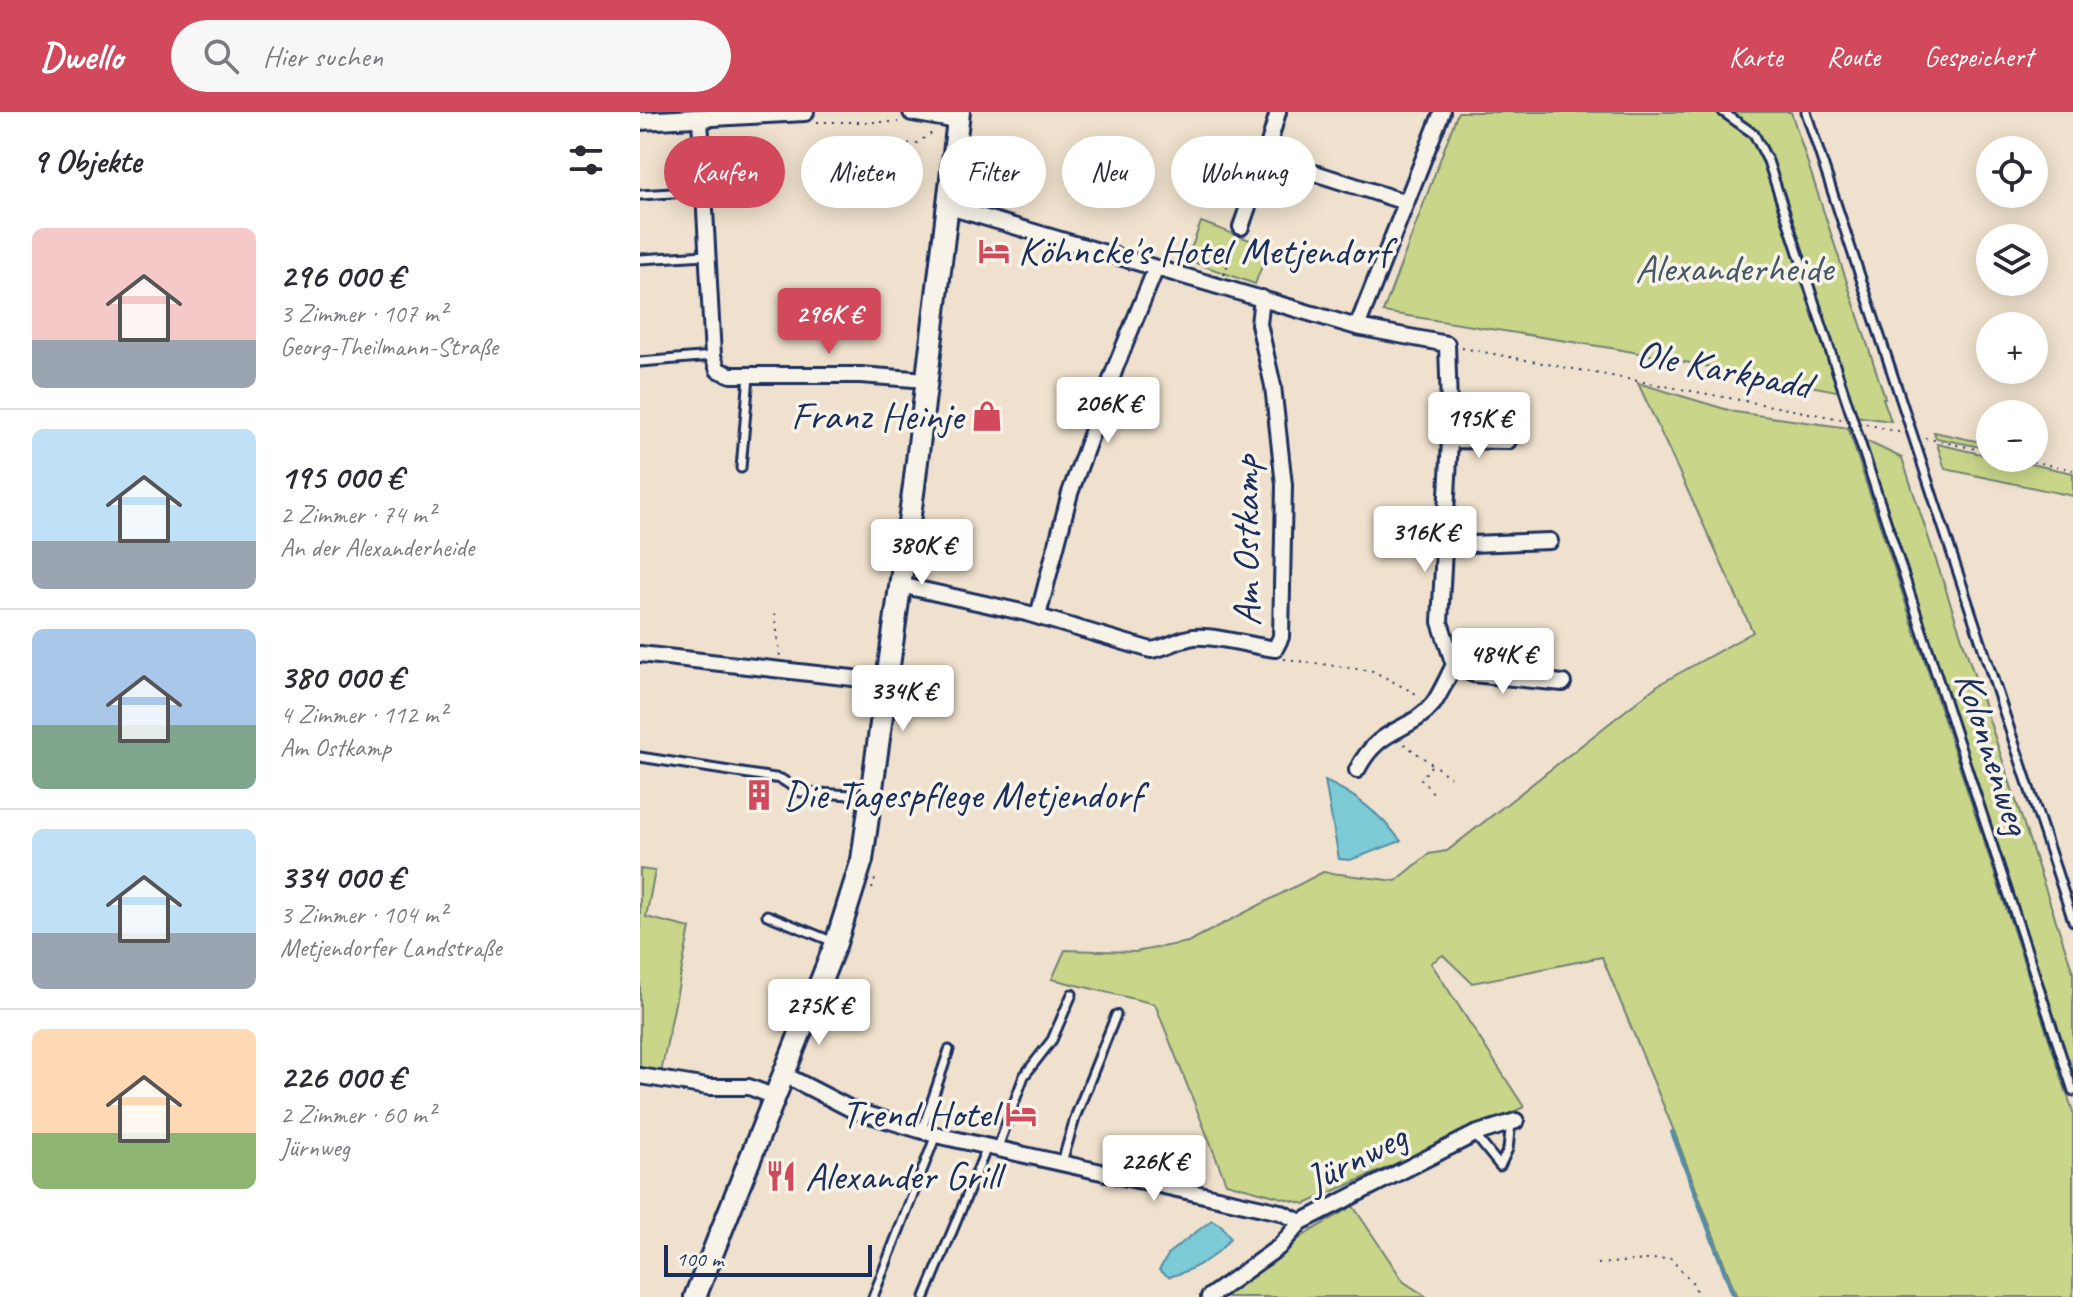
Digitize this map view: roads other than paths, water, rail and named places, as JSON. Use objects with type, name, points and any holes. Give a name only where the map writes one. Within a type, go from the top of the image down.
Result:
[{"type":"main road","points":[[957,136],[959,116]]},
{"type":"main road","points":[[695,1297],[836,943],[862,860],[949,208]]},
{"type":"street","points":[[640,121],[805,112]]},
{"type":"street","points":[[912,112],[959,116]]},
{"type":"street","points":[[1271,136],[1278,112]]},
{"type":"street","points":[[1357,327],[1442,112]]},
{"type":"street","points":[[700,119],[701,136]]},
{"type":"street","points":[[1316,173],[1405,202]]},
{"type":"street","points":[[704,208],[713,356],[718,370],[724,374],[749,376],[860,375],[927,380]]},
{"type":"street","points":[[952,208],[1357,327],[1447,344],[1450,440],[1440,622],[1454,665],[1434,703],[1372,746],[1357,770]]},
{"type":"street","points":[[1241,227],[1248,208]]},
{"type":"street","points":[[1038,616],[1070,493],[1156,268]]},
{"type":"street","name":"Am Ostkamp","points":[[900,585],[1038,616],[1151,650],[1197,637],[1275,649],[1281,637],[1284,485],[1273,386],[1259,324],[1262,298]]},
{"type":"street","points":[[1450,440],[1508,441]]},
{"type":"street","points":[[1446,545],[1550,541]]},
{"type":"street","points":[[640,654],[888,682]]},
{"type":"street","points":[[1454,665],[1473,674],[1563,683]]},
{"type":"street","name":"Jürnweg","points":[[785,1075],[853,1110],[929,1133],[1280,1212],[1301,1222],[1475,1134],[1514,1122]]},
{"type":"street","points":[[640,1076],[708,1087],[749,1087],[775,1097]]},
{"type":"street","points":[[1209,1297],[1279,1247],[1301,1222]]},
{"type":"lane","name":"Kolonnenweg","points":[[1723,112],[1754,134],[1768,161],[2073,1091]]},
{"type":"lane","points":[[1806,112],[2073,921]]},
{"type":"lane","points":[[640,195],[664,193]]},
{"type":"lane","points":[[640,259],[706,255]]},
{"type":"lane","points":[[640,362],[713,356]]},
{"type":"lane","points":[[741,468],[749,376]]},
{"type":"lane","points":[[640,757],[781,779],[801,792],[872,797]]},
{"type":"lane","points":[[767,915],[836,943]]},
{"type":"lane","points":[[925,1297],[1024,1076],[1052,1040],[1072,994]]},
{"type":"lane","points":[[1062,1162],[1076,1115],[1116,1015]]},
{"type":"lane","points":[[873,1297],[929,1133],[949,1050]]},
{"type":"lane","points":[[1475,1134],[1475,1138],[1500,1166],[1508,1149],[1514,1122]]},
{"type":"water","points":[[1325,781],[1367,806],[1401,841],[1350,860],[1339,859]]},
{"type":"water","points":[[1212,1220],[1222,1226],[1230,1238],[1225,1245],[1195,1267],[1177,1274],[1169,1277],[1159,1270],[1170,1252]]},
{"type":"waterway","points":[[1672,1132],[1734,1297]]},
{"type":"place","name":"Köhncke's Hotel Metjendorf","points":[[994,251]]},
{"type":"place","name":"Franz Heinje","points":[[987,416]]},
{"type":"place","name":"Die Tagespflege Metjendorf","points":[[759,795]]},
{"type":"place","name":"Trend Hotel","points":[[1021,1114]]},
{"type":"place","name":"Alexander Grill","points":[[781,1176]]},
{"type":"park label","name":"Alexanderheide","points":[[1734,268]]}]
